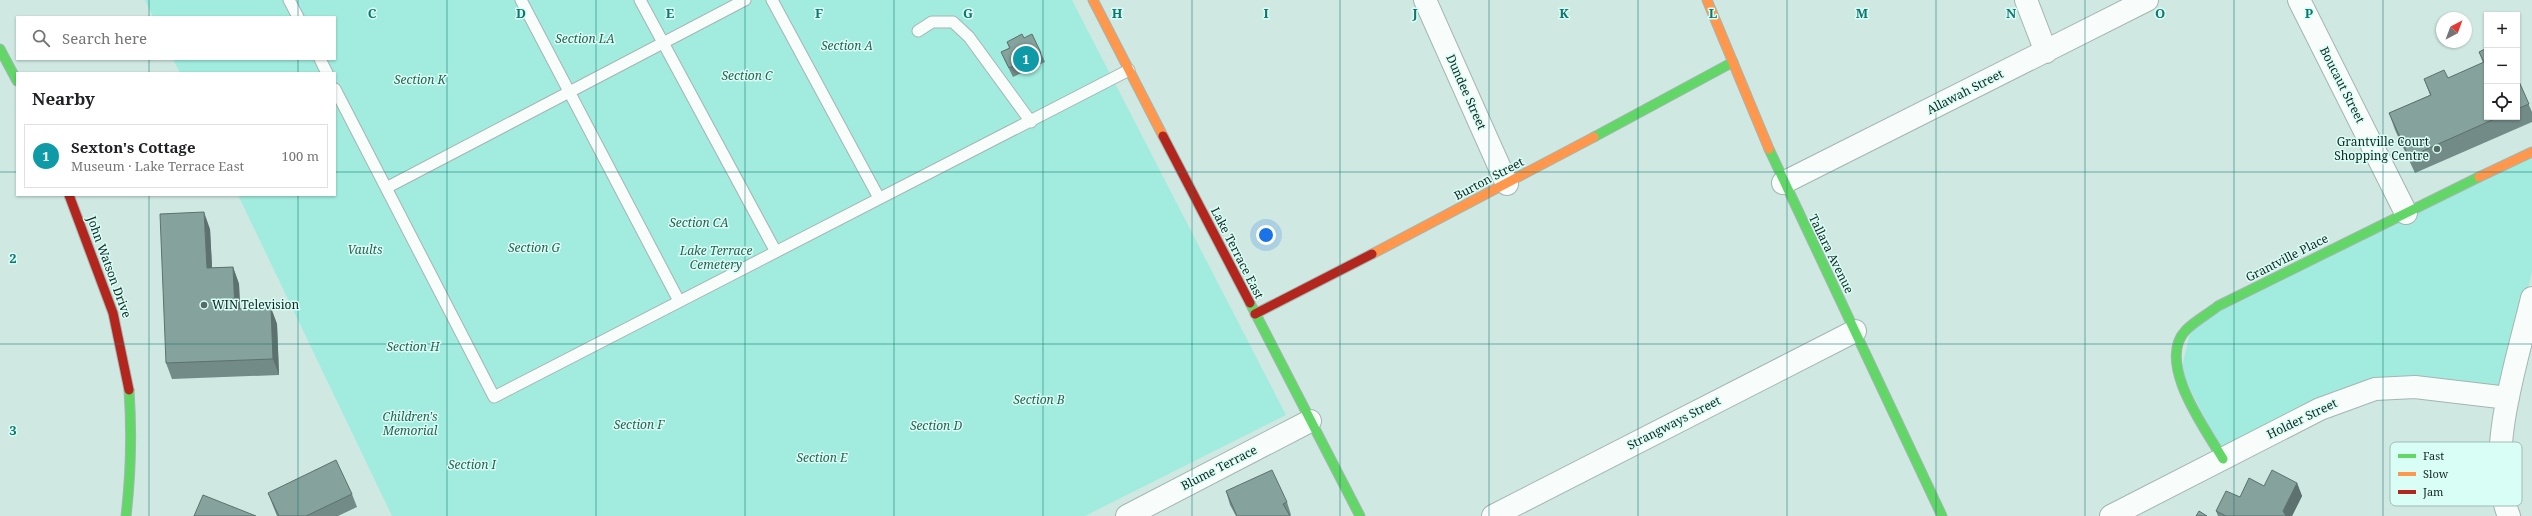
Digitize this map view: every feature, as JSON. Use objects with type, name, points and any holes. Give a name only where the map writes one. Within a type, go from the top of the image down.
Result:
[{"type":"street","name":"Lake Terrace East","points":[[1093,0],[1360,516]]},
{"type":"street","name":"Dundee Street","points":[[1425,0],[1507,184]]},
{"type":"street","name":"Tallara Avenue","points":[[1707,0],[1783,183],[1855,331],[1942,516]]},
{"type":"street","points":[[2026,0],[2046,52]]},
{"type":"street","name":"Allawah Street","points":[[1783,183],[2147,0]]},
{"type":"street","name":"Boucaut Street","points":[[2299,0],[2406,213]]},
{"type":"street","points":[[0,49],[16,79]]},
{"type":"street","name":"Burton Street","points":[[1255,314],[1507,184],[1733,62]]},
{"type":"street","name":"Grantville Place","points":[[2222,459],[2183,388],[2177,368],[2175,361],[2178,345],[2185,331],[2218,306],[2532,152]]},
{"type":"street","name":"John Watson Drive","points":[[69,196],[104,283],[118,327],[126,369],[132,407],[134,446],[126,516]]},
{"type":"street","points":[[2501,442],[2508,398],[2532,298]]},
{"type":"street","name":"Strangways Street","points":[[1493,516],[1855,331]]},
{"type":"street","name":"Holder Street","points":[[2111,516],[2320,409],[2375,389],[2415,387],[2508,398]]},
{"type":"street","name":"Blume Terrace","points":[[1127,516],[1310,421]]},
{"type":"street","points":[[2505,506],[2509,516]]},
{"type":"lane","points":[[289,0],[297,16]]},
{"type":"lane","points":[[521,0],[679,301]]},
{"type":"lane","points":[[640,0],[776,252]]},
{"type":"lane","points":[[386,188],[664,44],[745,0]]},
{"type":"lane","points":[[772,0],[878,198]]},
{"type":"lane","points":[[918,31],[932,22],[953,22],[969,37],[1031,122]]},
{"type":"lane","points":[[320,60],[326,72]]},
{"type":"lane","points":[[336,91],[494,396],[776,252],[878,198],[1031,122],[1129,70]]},
{"type":"green space","name":"Lake Terrace Cemetery","points":[[145,0],[1072,0],[1286,415],[1085,516],[392,516],[238,196],[336,196],[336,72],[180,72],[174,60],[336,60],[336,16],[153,16]]},
{"type":"green space","points":[[2532,156],[2532,272],[2505,390],[2419,380],[2223,455],[2181,371],[2190,333],[2217,312]]},
{"type":"building","points":[[1022,34],[1024,38],[1032,34],[1041,53],[1009,68],[1001,52],[1010,48],[1007,42]]},
{"type":"building","points":[[2484,50],[2484,62],[2479,52]]},
{"type":"building","points":[[2484,62],[2484,120],[2492,120],[2409,157],[2389,113],[2431,95],[2424,79],[2444,70],[2448,78]]},
{"type":"building","points":[[2520,84],[2529,104],[2520,108]]},
{"type":"building","name":"WIN Television","points":[[204,212],[207,268],[233,267],[235,309],[271,308],[273,359],[166,363],[160,214]]},
{"type":"building","points":[[336,460],[352,494],[306,516],[279,516],[268,493]]},
{"type":"building","points":[[1272,470],[1287,502],[1283,504],[1290,516],[1237,516],[1226,491]]},
{"type":"building","points":[[2272,470],[2297,483],[2283,511],[2286,516],[2226,516],[2216,511],[2226,491],[2240,497],[2249,478],[2264,486]]},
{"type":"building","points":[[203,495],[256,516],[194,516]]},
{"type":"building","points":[[2199,511],[2207,516],[2196,516]]},
{"type":"traffic: fast","points":[[0,49],[16,79]]},
{"type":"traffic: fast","points":[[1594,137],[1733,62]]},
{"type":"traffic: fast","points":[[1769,149],[1942,516]]},
{"type":"traffic: fast","points":[[2223,459],[2186,396],[2180,377],[2176,360],[2178,344],[2186,330],[2218,306],[2479,177]]},
{"type":"traffic: fast","points":[[1250,303],[1360,516]]},
{"type":"traffic: fast","points":[[126,516],[130,453],[129,390]]},
{"type":"traffic: slow","points":[[1093,0],[1163,136]]},
{"type":"traffic: slow","points":[[1707,0],[1769,149]]},
{"type":"traffic: slow","points":[[1372,254],[1594,137]]},
{"type":"traffic: slow","points":[[2479,177],[2532,152]]},
{"type":"traffic: jam","points":[[1163,136],[1250,303]]},
{"type":"traffic: jam","points":[[69,196],[113,313],[129,390]]},
{"type":"traffic: jam","points":[[1255,314],[1372,254]]},
{"type":"place","name":"Sexton's Cottage","points":[[1026,59]]},
{"type":"place","name":"Grantville Court Shopping Centre","points":[[2437,149]]},
{"type":"place","name":"WIN Television","points":[[204,305]]},
{"type":"park label","name":"Section LA","points":[[585,39]]},
{"type":"park label","name":"Section A","points":[[847,46]]},
{"type":"park label","name":"Section C","points":[[747,76]]},
{"type":"park label","name":"Section K","points":[[420,80]]},
{"type":"park label","name":"Section CA","points":[[699,223]]},
{"type":"park label","name":"Section G","points":[[534,248]]},
{"type":"park label","name":"Vaults","points":[[365,250]]},
{"type":"park label","name":"Section H","points":[[413,347]]},
{"type":"park label","name":"Section B","points":[[1039,400]]},
{"type":"park label","name":"Children's Memorial","points":[[410,424]]},
{"type":"park label","name":"Section F","points":[[639,425]]},
{"type":"park label","name":"Section D","points":[[936,426]]},
{"type":"park label","name":"Section E","points":[[822,458]]},
{"type":"park label","name":"Section I","points":[[472,465]]}]
